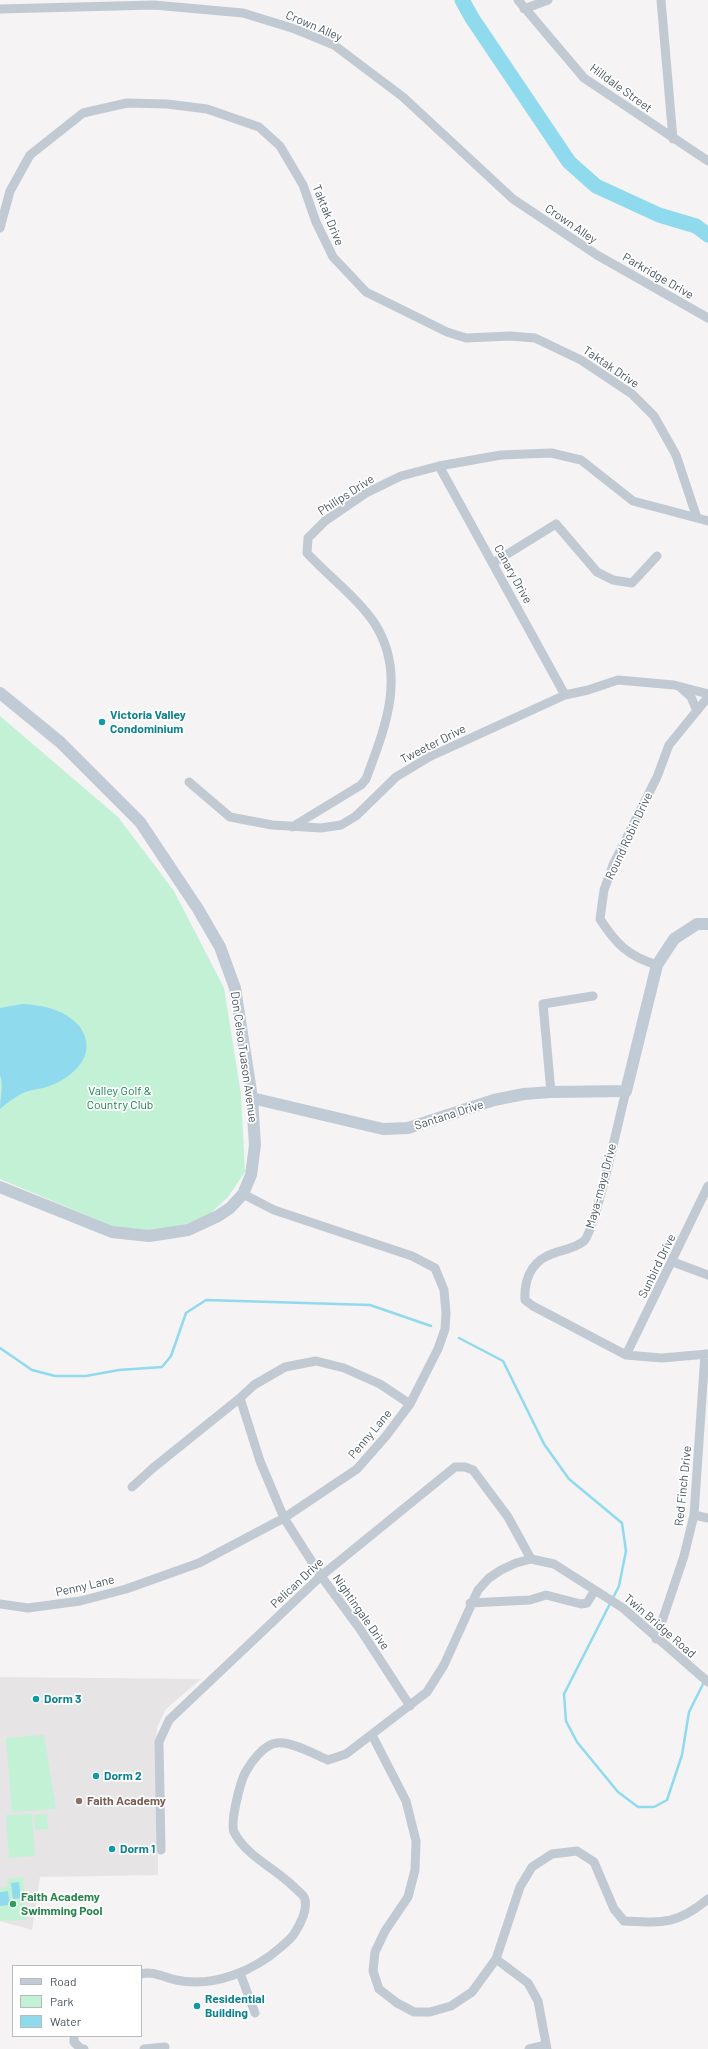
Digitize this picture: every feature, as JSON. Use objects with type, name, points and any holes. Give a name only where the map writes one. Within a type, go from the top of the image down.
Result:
[{"type":"street","name":"Hilldale Street","points":[[518,0],[524,9],[584,78],[708,161]]},
{"type":"street","points":[[524,9],[548,0]]},
{"type":"street","points":[[662,0],[673,139]]},
{"type":"street","name":"Crown Alley","points":[[0,10],[154,5],[243,13],[295,29],[334,46],[403,97],[513,199],[597,255]]},
{"type":"street","name":"Taktak Drive","points":[[0,228],[10,191],[30,155],[83,113],[126,103],[167,104],[207,108],[259,127],[280,146],[303,185],[316,222],[332,257],[366,292],[447,332],[466,338],[510,336],[535,338],[581,360],[632,394],[654,416],[676,455],[697,518]]},
{"type":"street","name":"Parkridge Drive","points":[[597,255],[707,319]]},
{"type":"street","name":"Philips Drive","points":[[292,826],[361,785],[366,779],[382,736],[391,699],[390,661],[375,624],[353,599],[307,553],[308,538],[325,521],[366,493],[401,476],[439,466],[501,455],[551,453],[581,460],[633,501],[697,518]]},
{"type":"street","name":"Canary Drive","points":[[439,466],[565,695]]},
{"type":"street","points":[[697,518],[708,521]]},
{"type":"street","points":[[493,563],[556,524],[597,572],[613,580],[632,583],[657,556]]},
{"type":"street","name":"Tweeter Drive","points":[[189,782],[230,817],[272,825],[321,828],[341,825],[356,816],[396,777],[429,757],[565,695],[588,690],[618,680],[678,686],[708,694]]},
{"type":"street","points":[[678,686],[691,697],[697,711]]},
{"type":"street","name":"Don Celso Tuason Avenue","points":[[0,693],[60,742],[140,822],[198,909],[220,947],[235,988],[252,1098],[255,1145],[251,1175],[242,1194],[230,1208],[218,1216],[188,1230],[149,1236],[112,1232],[0,1187]]},
{"type":"street","name":"Round Robin Drive","points":[[657,965],[638,959],[612,938],[600,919],[604,890],[613,865],[657,777],[669,745],[708,697]]},
{"type":"street","points":[[657,965],[674,939],[697,924],[708,924]]},
{"type":"street","name":"Maya-maya Drive","points":[[657,965],[598,1204],[584,1241],[573,1248],[546,1256],[530,1271],[524,1285],[525,1300],[533,1306],[626,1355],[662,1358],[707,1354]]},
{"type":"street","points":[[551,1092],[543,1004],[593,996]]},
{"type":"street","name":"Santana Drive","points":[[252,1098],[383,1128],[408,1128],[494,1100],[524,1094],[551,1092],[626,1091]]},
{"type":"street","name":"Sunbird Drive","points":[[626,1355],[673,1262],[708,1186]]},
{"type":"street","name":"Penny Lane","points":[[0,1604],[28,1608],[80,1601],[126,1589],[199,1563],[284,1518],[357,1469],[386,1436],[410,1404],[438,1349],[445,1329],[446,1313],[444,1290],[435,1268],[412,1256],[274,1210],[242,1194]]},
{"type":"street","points":[[673,1262],[708,1275]]},
{"type":"street","name":"Red Finch Drive","points":[[656,1639],[684,1556],[694,1515],[707,1354]]},
{"type":"street","points":[[132,1487],[254,1385],[285,1367],[316,1361],[344,1368],[380,1384],[410,1404]]},
{"type":"street","name":"Nightingale Drive","points":[[240,1398],[260,1462],[284,1518],[321,1576],[360,1629],[410,1706]]},
{"type":"street","name":"Pelican Drive","points":[[161,1850],[159,1742],[169,1720],[321,1576],[455,1467],[465,1467],[473,1470],[508,1517],[531,1559]]},
{"type":"street","points":[[694,1515],[708,1518]]},
{"type":"street","points":[[142,1974],[146,1972],[177,1981],[208,1982],[240,1973],[267,1960],[294,1935],[305,1910],[304,1897],[282,1875],[252,1854],[240,1842],[233,1830],[236,1804],[245,1773],[264,1748],[277,1743],[294,1746],[328,1760],[346,1754],[372,1735],[427,1692],[444,1666],[470,1603],[478,1590],[489,1578],[516,1563],[531,1559]]},
{"type":"street","name":"Twin Bridge Road","points":[[531,1559],[554,1564],[623,1608],[656,1639],[708,1682]]},
{"type":"street","points":[[470,1603],[530,1600],[546,1595],[581,1604],[587,1603],[597,1592]]},
{"type":"street","points":[[372,1735],[406,1801],[412,1819],[416,1841],[415,1870],[408,1897],[386,1931],[375,1952],[373,1971],[379,1989],[396,2003],[414,2012],[430,2012],[451,2006],[472,1992],[496,1959],[520,1887],[532,1867],[552,1854],[577,1851],[594,1862],[614,1910],[624,1921],[665,1922],[693,1911],[708,1899]]},
{"type":"street","points":[[496,1959],[528,1983],[538,2002],[546,2047],[529,2049]]},
{"type":"street","points":[[240,1973],[255,2013]]},
{"type":"street","points":[[74,2037],[74,2042],[80,2048],[84,2049]]},
{"type":"street","points":[[144,2049],[165,2047]]},
{"type":"shaded area","name":"Faith Academy","points":[[0,1677],[201,1679],[166,1709],[157,1728],[158,1875],[40,1877],[32,1930],[0,1921]]},
{"type":"green space","name":"Valley Golf & Country Club","points":[[0,716],[118,817],[174,891],[224,988],[241,1094],[245,1172],[228,1197],[211,1213],[168,1232],[115,1227],[0,1179]]},
{"type":"green space","points":[[44,1735],[56,1809],[12,1812],[6,1738]]},
{"type":"green space","points":[[32,1814],[35,1856],[9,1858],[6,1815]]},
{"type":"green space","points":[[47,1814],[48,1829],[35,1830],[34,1815]]},
{"type":"green space","name":"Faith Academy Swimming Pool","points":[[23,1877],[27,1920],[0,1921],[0,1888],[8,1887],[7,1879]]},
{"type":"water","points":[[22,1004],[46,1007],[68,1016],[80,1027],[85,1037],[87,1046],[82,1062],[61,1081],[23,1093],[0,1109],[2,1087],[0,1075],[0,1008]]},
{"type":"water","points":[[19,1882],[21,1898],[13,1899],[11,1883]]},
{"type":"water","points":[[8,1891],[10,1905],[0,1906],[0,1892]]},
{"type":"waterway","points":[[462,0],[472,18],[569,162],[596,186],[659,215],[696,226],[708,235]]},
{"type":"waterway","points":[[0,1348],[32,1370],[55,1376],[86,1376],[119,1370],[162,1367],[171,1356],[186,1313],[206,1300],[370,1305],[431,1326]]},
{"type":"waterway","points":[[459,1338],[503,1361],[544,1444],[569,1479],[622,1523],[626,1551],[619,1586],[564,1694],[566,1721],[577,1742],[618,1792],[638,1807],[654,1807],[667,1800],[682,1755],[689,1712],[704,1682]]},
{"type":"place","name":"Victoria Valley Condominium","points":[[102,722]]},
{"type":"place","name":"Dorm 3","points":[[36,1699]]},
{"type":"place","name":"Dorm 2","points":[[96,1776]]},
{"type":"place","name":"Faith Academy","points":[[79,1801]]},
{"type":"place","name":"Dorm 1","points":[[112,1849]]},
{"type":"place","name":"Faith Academy Swimming Pool","points":[[13,1904]]},
{"type":"place","name":"Residential Building","points":[[197,2006]]}]
